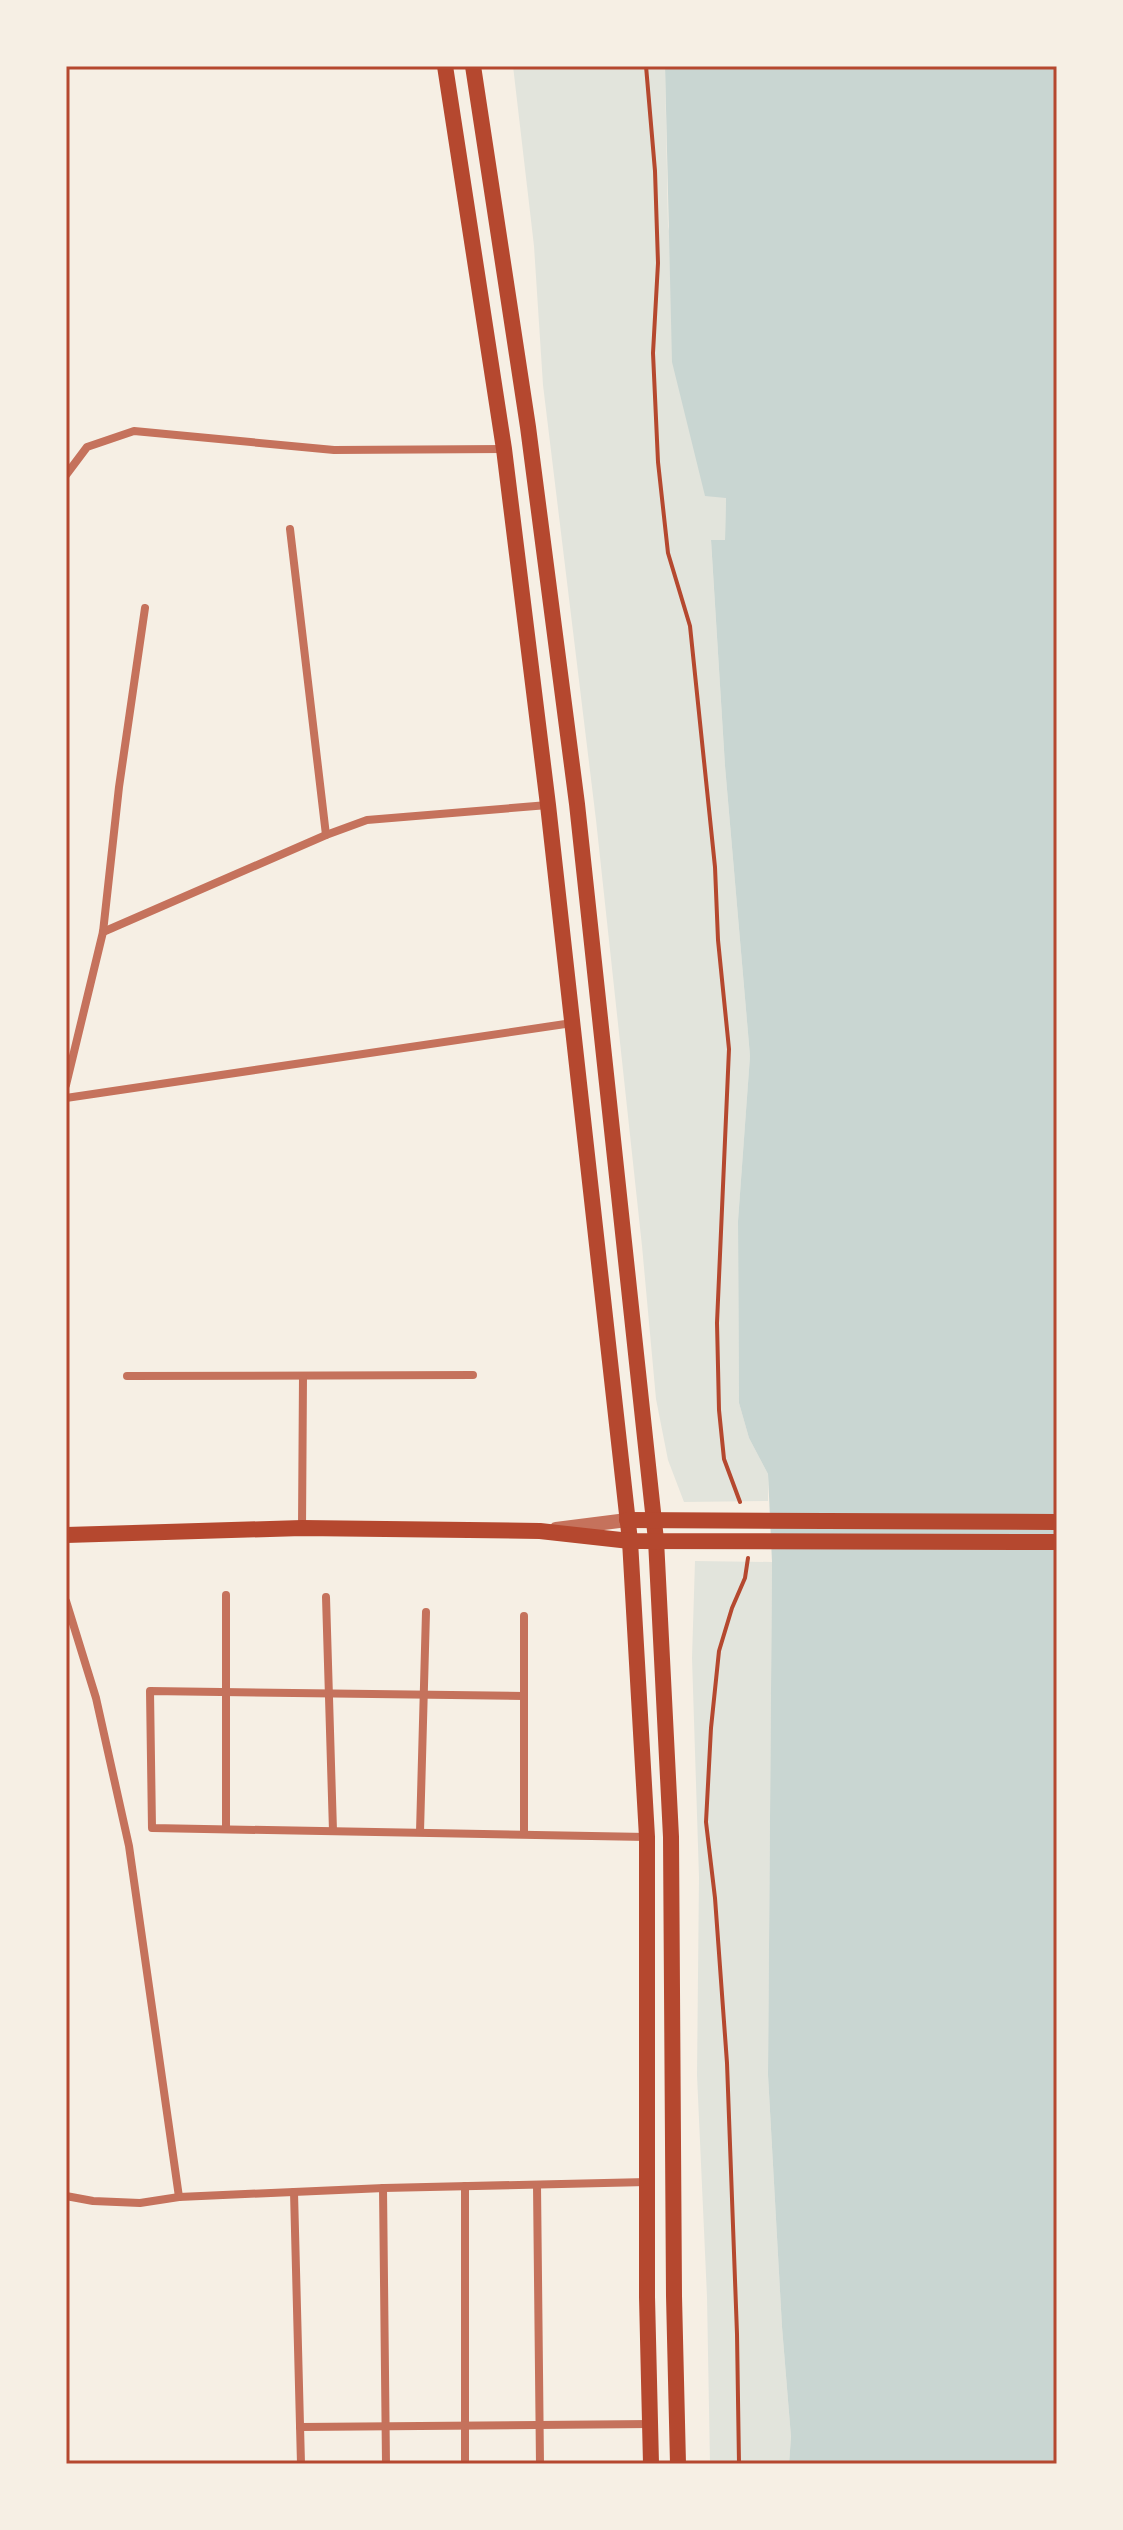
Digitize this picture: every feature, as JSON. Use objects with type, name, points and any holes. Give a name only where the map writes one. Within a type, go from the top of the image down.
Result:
[{"type":"main road","points":[[445,66],[504,449],[548,805],[630,1541],[647,1837],[647,2297],[651,2464]]},
{"type":"main road","points":[[473,66],[528,427],[577,804],[656,1540],[671,1837],[678,2464]]},
{"type":"main road","points":[[627,1520],[1057,1522]]},
{"type":"main road","points":[[66,1535],[302,1528],[540,1531],[630,1541],[1057,1542]]},
{"type":"street","points":[[66,475],[87,447],[134,431],[334,450],[504,449]]},
{"type":"street","points":[[290,529],[326,835]]},
{"type":"street","points":[[66,1085],[103,932],[119,787],[145,608]]},
{"type":"street","points":[[103,932],[367,820],[548,805]]},
{"type":"street","points":[[66,1098],[573,1023]]},
{"type":"street","points":[[127,1376],[473,1375]]},
{"type":"street","points":[[302,1528],[303,1376]]},
{"type":"street","points":[[540,1531],[627,1520]]},
{"type":"street","points":[[226,1595],[226,1829]]},
{"type":"street","points":[[326,1597],[333,1831]]},
{"type":"street","points":[[66,1601],[96,1698],[129,1846],[179,2197]]},
{"type":"street","points":[[420,1832],[426,1612]]},
{"type":"street","points":[[524,1616],[524,1833]]},
{"type":"street","points":[[524,1696],[150,1691],[152,1828],[647,1837]]},
{"type":"street","points":[[66,2196],[93,2201],[140,2203],[179,2197],[383,2188],[647,2182]]},
{"type":"street","points":[[537,2185],[540,2464]]},
{"type":"street","points":[[465,2186],[465,2464]]},
{"type":"street","points":[[383,2188],[386,2464]]},
{"type":"street","points":[[294,2192],[301,2464]]},
{"type":"street","points":[[300,2427],[651,2424]]},
{"type":"path","points":[[646,66],[655,171],[658,263],[653,353],[658,462],[668,553],[690,626],[715,867],[718,940],[729,1049],[717,1338],[719,1410],[724,1459],[742,1507]]},
{"type":"path","points":[[739,2464],[727,2063],[706,1822],[719,1651],[745,1578],[748,1552]]},
{"type":"shaded area","points":[[513,66],[665,66],[668,226],[726,497],[725,541],[711,541],[725,766],[750,1056],[738,1221],[739,1403],[749,1438],[768,1474],[768,1501],[684,1502],[668,1460],[656,1399],[596,820],[543,385],[534,246]]},
{"type":"shaded area","points":[[665,66],[1057,66],[1057,2464],[789,2464],[791,2437],[768,2075],[772,1562],[768,1474],[749,1438],[739,1403],[738,1221],[750,1056],[725,766],[711,540],[725,540],[726,498],[705,496],[672,362]]},
{"type":"shaded area","points":[[695,1561],[772,1562],[768,2075],[791,2437],[789,2464],[710,2464],[707,2297],[697,2075],[699,1877],[692,1658]]}]
